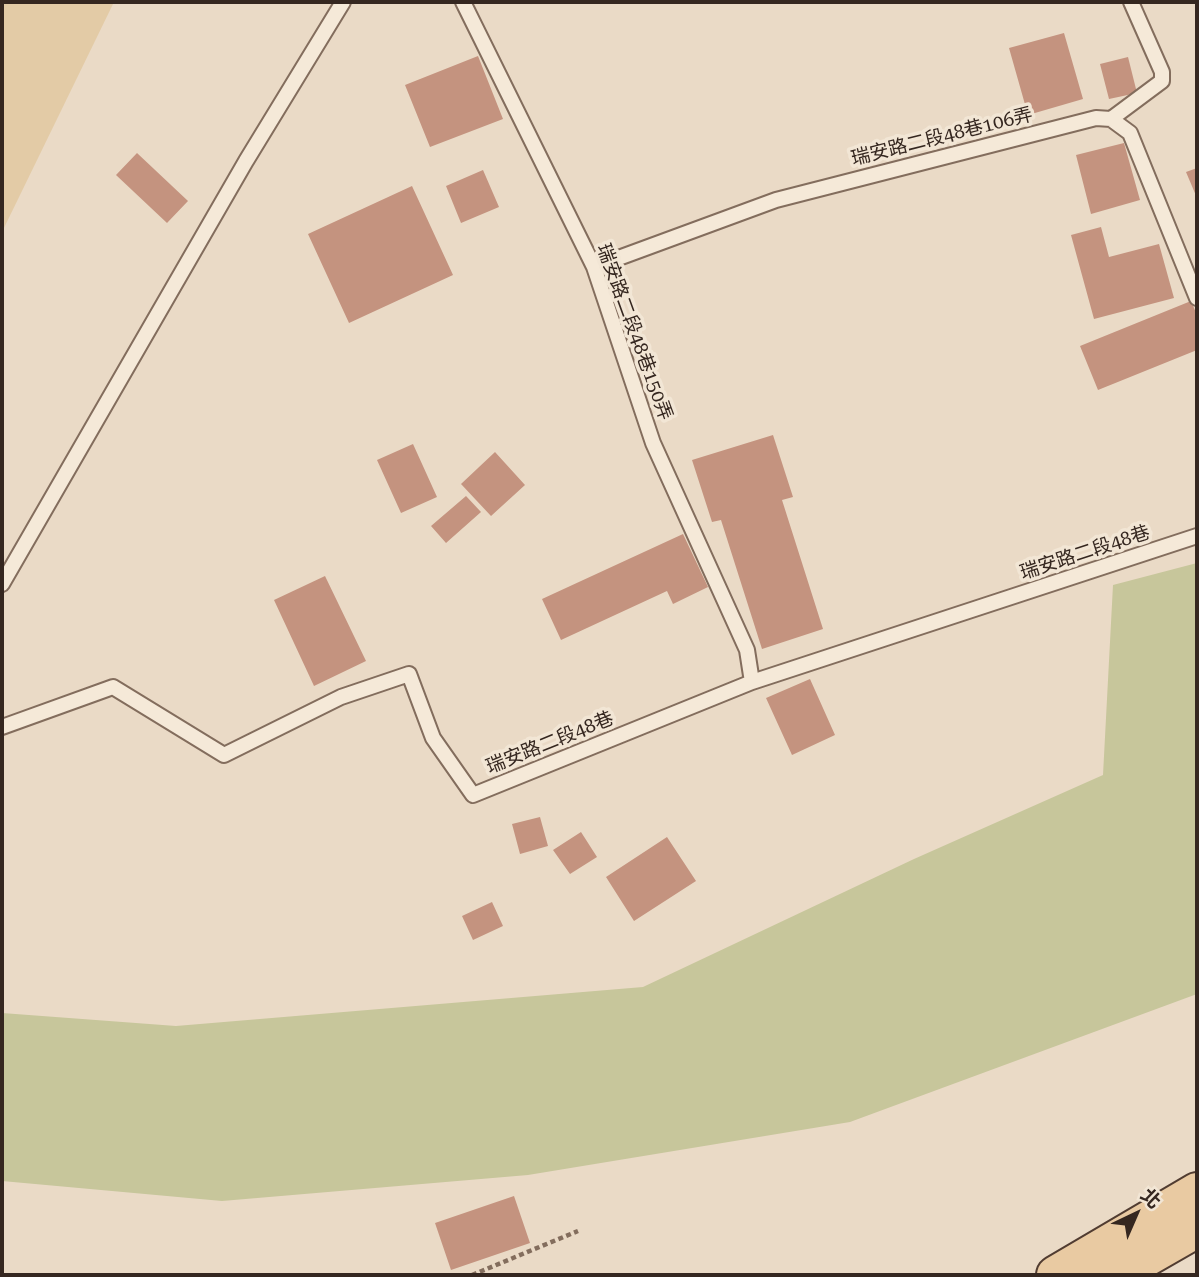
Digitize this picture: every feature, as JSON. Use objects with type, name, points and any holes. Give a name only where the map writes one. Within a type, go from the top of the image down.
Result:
[{"type":"main road","points":[[1056,1275],[1197,1192]]},
{"type":"main road","points":[[1115,1275],[1197,1228]]},
{"type":"lane","points":[[2,584],[246,161],[343,2]]},
{"type":"lane","name":"瑞安路二段48巷150弄","points":[[463,2],[594,267],[653,443],[747,650],[752,682]]},
{"type":"lane","points":[[1131,2],[1162,72],[1163,81],[1111,119],[1130,133],[1197,298]]},
{"type":"lane","name":"瑞安路二段48巷106弄","points":[[594,267],[776,200],[1096,118],[1111,119]]},
{"type":"lane","name":"瑞安路二段48巷","points":[[2,727],[113,687],[224,755],[341,697],[409,674],[433,738],[473,795],[752,682],[1197,536]]},
{"type":"path","points":[[472,1275],[578,1230]]},
{"type":"green space","points":[[1197,563],[1197,994],[850,1122],[528,1175],[222,1201],[2,1181],[2,1013],[176,1026],[643,987],[914,859],[1103,775],[1113,585]]},
{"type":"sand","points":[[2,2],[114,2],[2,232]]},
{"type":"building","points":[[1064,33],[1083,99],[1028,115],[1009,48]]},
{"type":"building","points":[[478,56],[503,119],[430,147],[405,85]]},
{"type":"building","points":[[1128,57],[1137,93],[1109,99],[1100,64]]},
{"type":"building","points":[[1124,143],[1140,200],[1091,214],[1076,155]]},
{"type":"building","points":[[137,153],[188,201],[167,223],[116,175]]},
{"type":"building","points":[[1197,168],[1197,198],[1186,172]]},
{"type":"building","points":[[483,170],[499,207],[461,223],[446,186]]},
{"type":"building","points":[[412,186],[453,275],[349,323],[308,234]]},
{"type":"building","points":[[1101,227],[1109,257],[1159,244],[1174,298],[1094,319],[1071,235]]},
{"type":"building","points":[[1191,301],[1197,315],[1197,350],[1098,390],[1080,346]]},
{"type":"building","points":[[773,435],[793,497],[782,500],[823,629],[762,649],[721,520],[712,522],[692,460]]},
{"type":"building","points":[[413,444],[437,497],[401,513],[377,460]]},
{"type":"building","points":[[495,452],[525,485],[491,516],[461,484]]},
{"type":"building","points":[[466,496],[481,512],[446,543],[431,526]]},
{"type":"building","points":[[683,534],[708,587],[673,604],[667,591],[561,640],[542,599]]},
{"type":"building","points":[[325,576],[366,661],[314,686],[274,600]]},
{"type":"building","points":[[810,679],[835,735],[792,755],[766,698]]},
{"type":"building","points":[[540,817],[548,846],[520,854],[512,824]]},
{"type":"building","points":[[581,832],[597,857],[570,874],[553,850]]},
{"type":"building","points":[[667,837],[696,881],[634,921],[606,877]]},
{"type":"building","points":[[492,902],[503,926],[473,940],[462,916]]},
{"type":"building","points":[[514,1196],[530,1243],[451,1270],[435,1223]]}]
